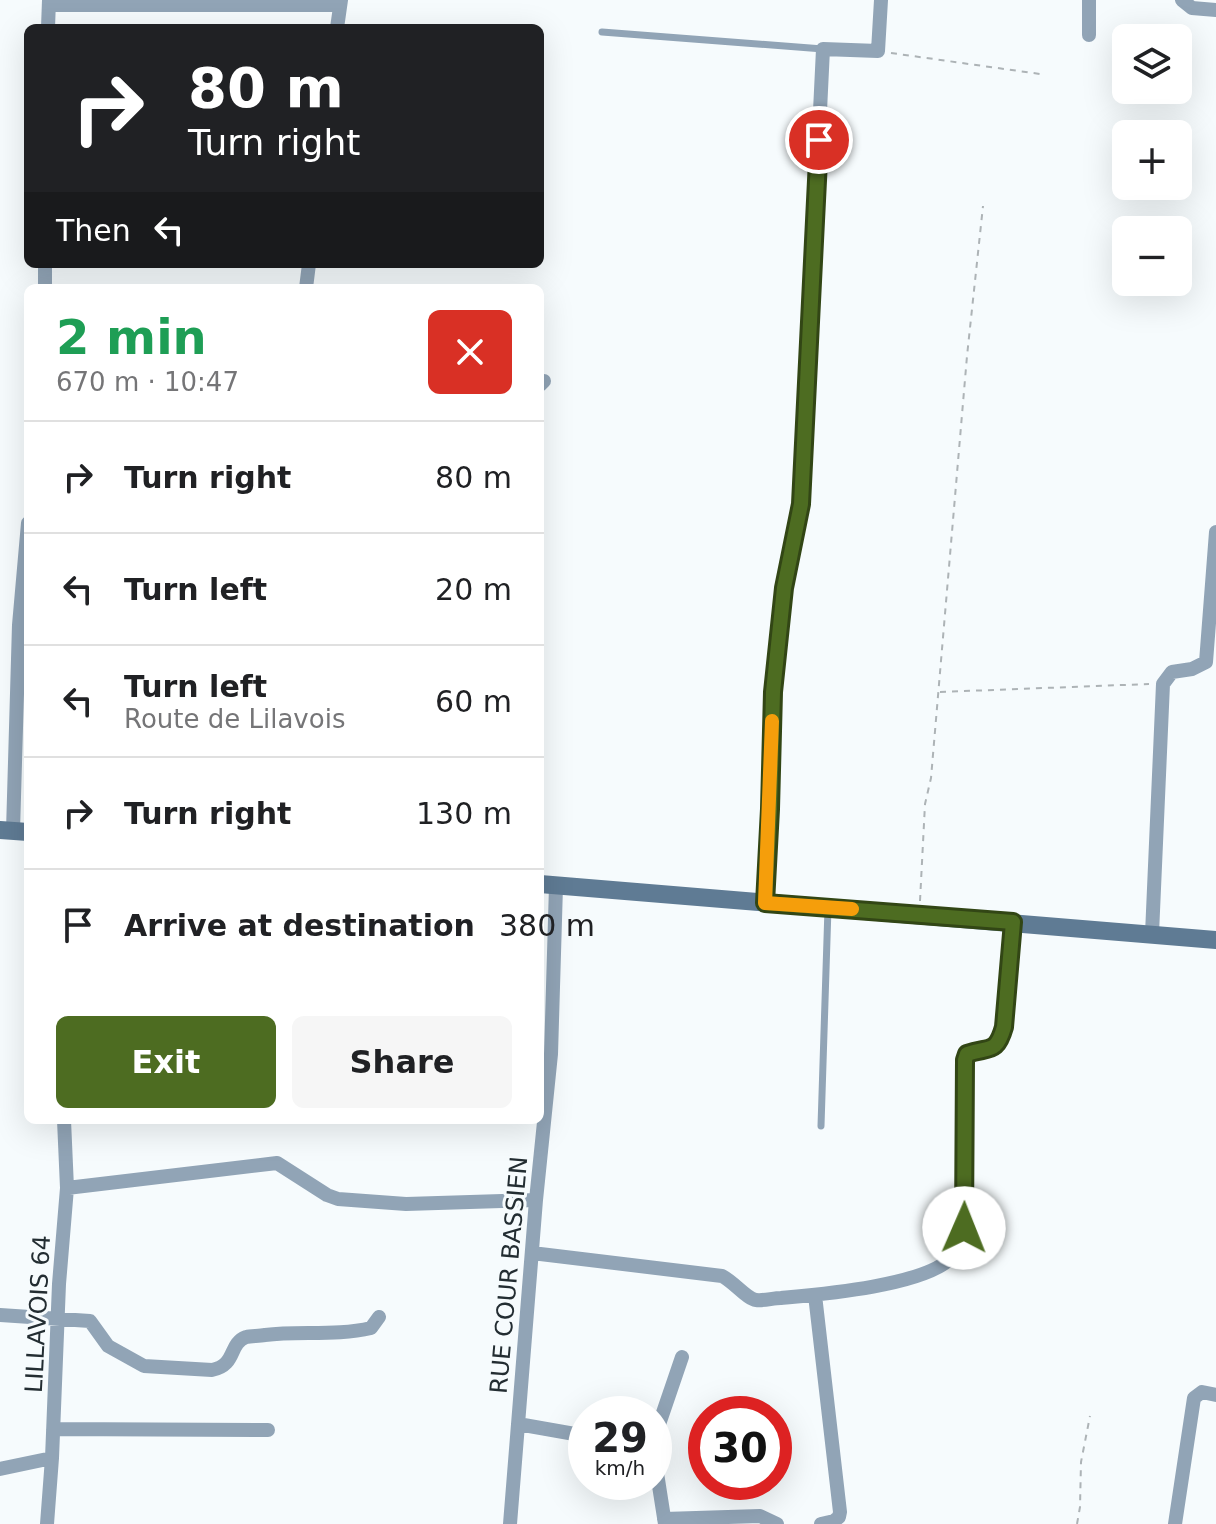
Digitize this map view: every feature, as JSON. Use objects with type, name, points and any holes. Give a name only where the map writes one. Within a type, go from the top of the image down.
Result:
[{"type":"main road","points":[[548,885],[1216,940]]},
{"type":"street","points":[[765,903],[773,692],[784,588],[801,504],[823,49],[878,51],[881,0]]},
{"type":"street","points":[[1089,0],[1089,35]]},
{"type":"street","points":[[1182,0],[1192,8],[1216,10]]},
{"type":"street","points":[[48,24],[49,3],[340,2],[337,24]]},
{"type":"street","points":[[1152,934],[1163,684],[1172,672],[1201,666],[1206,662],[1215,581],[1216,532]]},
{"type":"street","points":[[14,831],[19,625],[24,568]]},
{"type":"street","name":"RUE COUR BASSIEN","points":[[544,1122],[551,1054],[548,885]]},
{"type":"street","points":[[532,1253],[722,1276],[734,1281],[748,1297],[757,1300],[815,1295],[893,1281],[930,1272],[948,1262],[961,1249],[964,1228],[965,1060],[967,1054],[991,1049],[1000,1040],[1004,1027],[1013,922]]},
{"type":"street","name":"LILLAVOIS 64","points":[[47,1524],[67,1188],[64,1124]]},
{"type":"street","name":"RUE COUR BASSIEN","points":[[510,1524],[544,1124]]},
{"type":"street","points":[[67,1188],[277,1163],[338,1199],[406,1204],[536,1200]]},
{"type":"street","points":[[815,1295],[840,1512],[834,1521],[821,1524]]},
{"type":"street","points":[[0,1315],[90,1321],[108,1346],[144,1366],[212,1370],[222,1368],[230,1361],[236,1344],[244,1338],[283,1333],[355,1332],[371,1328],[379,1317]]},
{"type":"street","points":[[669,1396],[682,1357]]},
{"type":"street","points":[[1175,1524],[1194,1398],[1202,1392],[1216,1395]]},
{"type":"street","points":[[518,1424],[568,1433]]},
{"type":"street","points":[[53,1429],[268,1430]]},
{"type":"street","points":[[0,1469],[52,1458]]},
{"type":"street","points":[[661,1500],[664,1521],[760,1516],[777,1524]]},
{"type":"lane","points":[[602,32],[823,49]]},
{"type":"lane","points":[[821,1126],[828,908]]},
{"type":"path","points":[[878,51],[1040,74]]},
{"type":"path","points":[[919,914],[925,804],[931,778],[983,206]]},
{"type":"path","points":[[937,692],[1163,684]]},
{"type":"path","points":[[1077,1524],[1081,1462],[1090,1416]]},
{"type":"slow traffic","points":[[772,721],[765,903],[852,909]]},
{"type":"route","points":[[819,140],[801,504],[784,588],[773,692],[765,903],[1013,922],[1004,1027],[1000,1040],[991,1049],[967,1054],[965,1060],[964,1228]]}]
